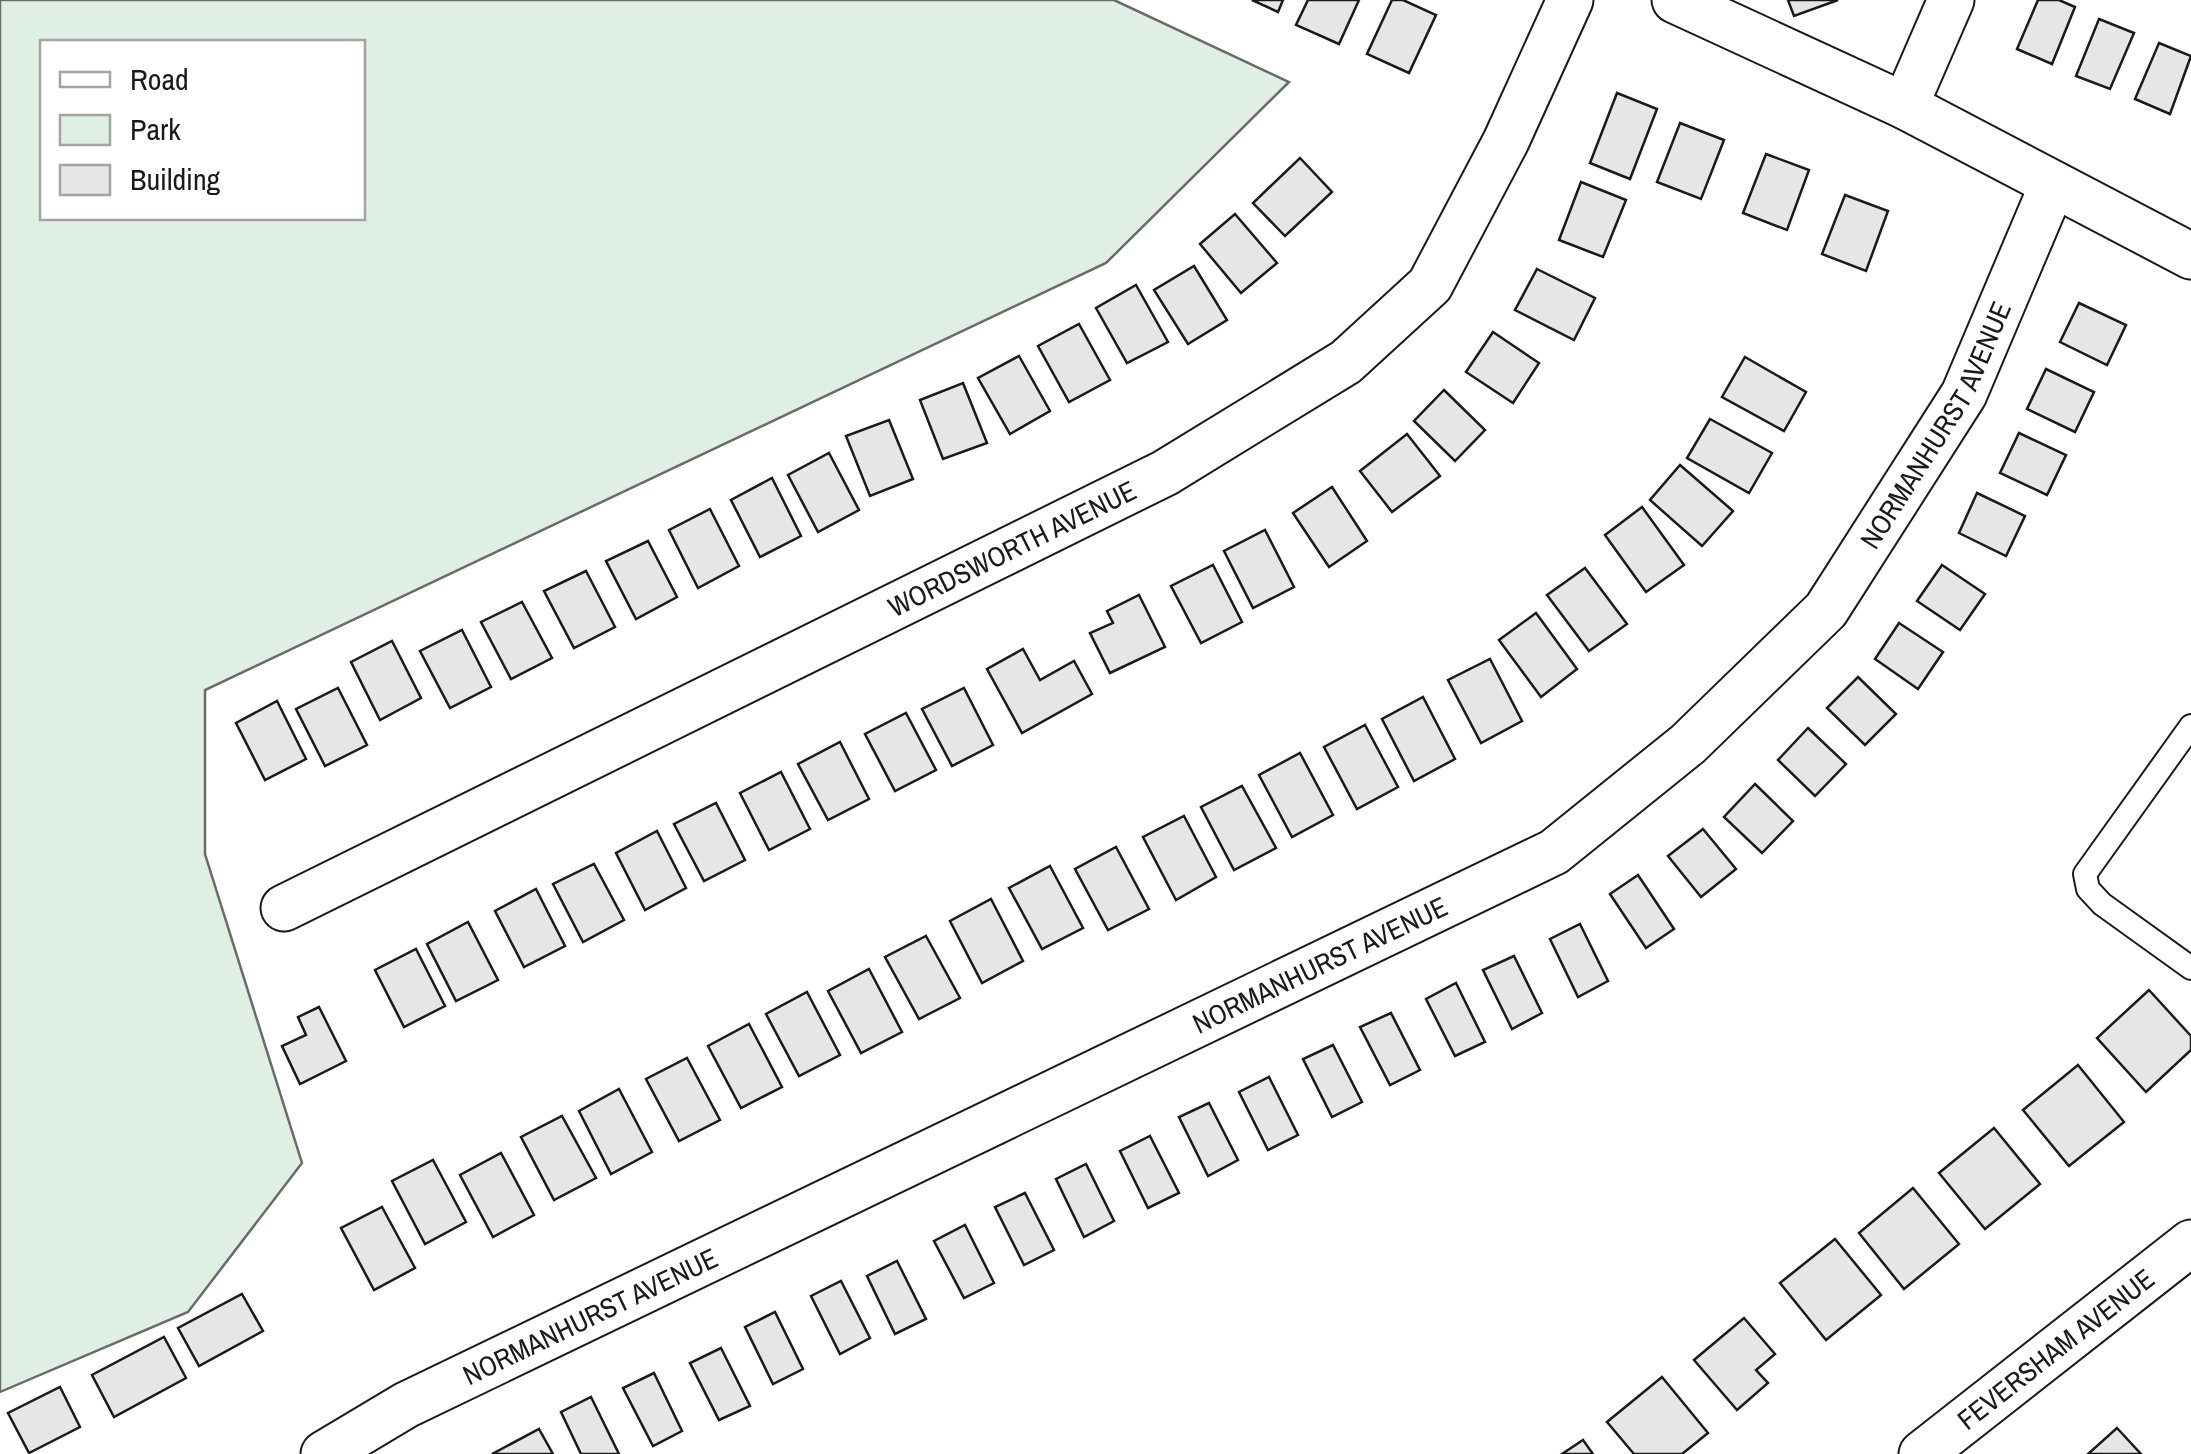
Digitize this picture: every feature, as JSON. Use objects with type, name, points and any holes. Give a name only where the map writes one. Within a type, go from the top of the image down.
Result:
[{"type":"street","name":"WORDSWORTH AVENUE","points":[[284,908],[1165,473],[1346,362],[1430,286],[1506,141],[1570,0]]},
{"type":"street","points":[[1675,0],[1905,106],[2191,256]]},
{"type":"street","points":[[1905,106],[1952,0]]},
{"type":"street","name":"NORMANHURST AVENUE","points":[[324,1454],[406,1405],[1554,852],[1688,744],[1826,610],[1964,394],[2054,184]]},
{"type":"street","name":"FEVERSHAM AVENUE","points":[[1922,1454],[2191,1243]]},
{"type":"lane","points":[[2191,726],[2085,874],[2088,889],[2102,904],[2191,968]]},
{"type":"green space","points":[[0,0],[1114,0],[1289,82],[1106,263],[205,690],[205,854],[302,1163],[188,1312],[0,1392]]},
{"type":"building","points":[[1252,0],[1283,0],[1278,12]]},
{"type":"building","points":[[1308,0],[1359,0],[1339,44],[1296,25]]},
{"type":"building","points":[[1392,0],[1403,0],[1436,15],[1409,73],[1367,54]]},
{"type":"building","points":[[1788,0],[1838,0],[1794,16]]},
{"type":"building","points":[[2038,0],[2059,0],[2075,7],[2052,64],[2017,49]]},
{"type":"building","points":[[2099,19],[2134,33],[2110,89],[2076,76]]},
{"type":"building","points":[[2159,43],[2191,56],[2170,114],[2135,99]]},
{"type":"building","points":[[1617,93],[1657,109],[1630,179],[1590,163]]},
{"type":"building","points":[[1680,123],[1724,140],[1701,199],[1657,182]]},
{"type":"building","points":[[1766,154],[1809,170],[1787,230],[1743,213]]},
{"type":"building","points":[[1300,158],[1332,192],[1285,236],[1253,203]]},
{"type":"building","points":[[1581,182],[1626,200],[1603,257],[1559,240]]},
{"type":"building","points":[[1845,195],[1888,211],[1866,271],[1822,254]]},
{"type":"building","points":[[1235,214],[1277,263],[1241,293],[1200,244]]},
{"type":"building","points":[[1194,266],[1227,320],[1188,344],[1154,290]]},
{"type":"building","points":[[1537,269],[1595,298],[1574,340],[1515,310]]},
{"type":"building","points":[[1136,285],[1168,342],[1127,363],[1096,308]]},
{"type":"building","points":[[2079,303],[2126,325],[2107,365],[2060,342]]},
{"type":"building","points":[[1079,324],[1110,380],[1069,402],[1038,346]]},
{"type":"building","points":[[1493,332],[1539,363],[1513,403],[1466,372]]},
{"type":"building","points":[[1019,356],[1050,411],[1010,434],[978,378]]},
{"type":"building","points":[[1745,357],[1806,392],[1784,431],[1722,397]]},
{"type":"building","points":[[2046,369],[2094,392],[2075,432],[2027,409]]},
{"type":"building","points":[[963,383],[987,443],[943,459],[920,400]]},
{"type":"building","points":[[1444,390],[1485,430],[1455,461],[1414,421]]},
{"type":"building","points":[[1710,419],[1772,453],[1749,493],[1687,458]]},
{"type":"building","points":[[889,420],[913,479],[870,496],[846,436]]},
{"type":"building","points":[[2019,433],[2066,455],[2047,495],[2000,473]]},
{"type":"building","points":[[1407,434],[1440,476],[1392,512],[1360,471]]},
{"type":"building","points":[[829,453],[859,510],[818,532],[788,475]]},
{"type":"building","points":[[1680,465],[1733,511],[1702,546],[1650,500]]},
{"type":"building","points":[[772,478],[801,536],[760,557],[731,500]]},
{"type":"building","points":[[1332,487],[1367,541],[1329,567],[1293,513]]},
{"type":"building","points":[[1977,493],[2025,516],[2006,556],[1959,533]]},
{"type":"building","points":[[1642,507],[1684,565],[1646,592],[1605,535]]},
{"type":"building","points":[[710,509],[739,566],[698,588],[669,530]]},
{"type":"building","points":[[1265,530],[1294,587],[1253,608],[1224,551]]},
{"type":"building","points":[[648,541],[677,597],[636,619],[606,561]]},
{"type":"building","points":[[1213,565],[1242,622],[1201,643],[1171,586]]},
{"type":"building","points":[[1942,565],[1985,594],[1960,630],[1917,601]]},
{"type":"building","points":[[1585,568],[1627,624],[1589,651],[1547,595]]},
{"type":"building","points":[[586,571],[615,627],[574,648],[544,591]]},
{"type":"building","points":[[1139,595],[1165,647],[1110,673],[1090,633],[1113,623],[1107,611]]},
{"type":"building","points":[[522,602],[552,658],[511,679],[481,622]]},
{"type":"building","points":[[1536,613],[1577,669],[1541,697],[1499,640]]},
{"type":"building","points":[[1899,623],[1943,652],[1918,689],[1875,659]]},
{"type":"building","points":[[462,630],[491,687],[450,708],[420,651]]},
{"type":"building","points":[[392,641],[421,698],[380,720],[351,662]]},
{"type":"building","points":[[1023,649],[1040,680],[1074,661],[1092,694],[1022,733],[987,669]]},
{"type":"building","points":[[1490,659],[1522,721],[1481,743],[1448,680]]},
{"type":"building","points":[[1858,677],[1896,714],[1865,745],[1827,708]]},
{"type":"building","points":[[338,688],[367,745],[325,766],[296,709]]},
{"type":"building","points":[[964,688],[993,745],[952,766],[922,709]]},
{"type":"building","points":[[1423,697],[1455,759],[1414,781],[1382,719]]},
{"type":"building","points":[[277,701],[306,759],[265,780],[236,723]]},
{"type":"building","points":[[906,713],[936,770],[895,791],[865,734]]},
{"type":"building","points":[[1365,725],[1398,787],[1357,809],[1324,747]]},
{"type":"building","points":[[1808,728],[1846,764],[1815,796],[1778,760]]},
{"type":"building","points":[[840,742],[869,799],[828,820],[798,764]]},
{"type":"building","points":[[1300,753],[1333,815],[1292,837],[1259,775]]},
{"type":"building","points":[[781,772],[810,829],[769,850],[740,793]]},
{"type":"building","points":[[1755,784],[1793,821],[1762,853],[1724,817]]},
{"type":"building","points":[[1242,786],[1276,848],[1234,870],[1201,807]]},
{"type":"building","points":[[716,803],[745,860],[704,881],[674,824]]},
{"type":"building","points":[[1184,816],[1216,877],[1176,900],[1143,837]]},
{"type":"building","points":[[1703,829],[1736,869],[1701,897],[1668,856]]},
{"type":"building","points":[[657,831],[686,888],[645,910],[616,853]]},
{"type":"building","points":[[1116,847],[1149,909],[1108,930],[1075,869]]},
{"type":"building","points":[[594,864],[624,920],[583,942],[553,884]]},
{"type":"building","points":[[1050,866],[1083,928],[1042,949],[1009,888]]},
{"type":"building","points":[[1638,875],[1674,929],[1646,948],[1610,894]]},
{"type":"building","points":[[536,889],[565,946],[524,967],[495,911]]},
{"type":"building","points":[[991,899],[1023,961],[982,983],[950,921]]},
{"type":"building","points":[[468,922],[498,980],[456,1001],[427,944]]},
{"type":"building","points":[[1580,924],[1608,981],[1578,997],[1550,939]]},
{"type":"building","points":[[926,936],[960,998],[919,1019],[885,957]]},
{"type":"building","points":[[416,949],[445,1006],[404,1027],[375,970]]},
{"type":"building","points":[[1514,956],[1542,1013],[1512,1029],[1483,970]]},
{"type":"building","points":[[869,969],[902,1032],[861,1053],[828,991]]},
{"type":"building","points":[[1456,983],[1485,1042],[1455,1056],[1426,999]]},
{"type":"building","points":[[2149,990],[2191,1036],[2191,1050],[2146,1092],[2097,1038]]},
{"type":"building","points":[[807,992],[840,1055],[799,1076],[766,1014]]},
{"type":"building","points":[[319,1007],[346,1061],[300,1084],[282,1046],[306,1035],[298,1017]]},
{"type":"building","points":[[1391,1013],[1420,1070],[1390,1085],[1360,1027]]},
{"type":"building","points":[[749,1024],[782,1087],[741,1108],[708,1046]]},
{"type":"building","points":[[1333,1045],[1362,1102],[1332,1117],[1303,1059]]},
{"type":"building","points":[[687,1058],[720,1120],[679,1141],[646,1079]]},
{"type":"building","points":[[2078,1065],[2124,1122],[2069,1166],[2023,1110]]},
{"type":"building","points":[[1269,1077],[1298,1135],[1268,1150],[1239,1092]]},
{"type":"building","points":[[619,1089],[652,1152],[611,1174],[579,1111]]},
{"type":"building","points":[[1209,1103],[1238,1160],[1208,1176],[1179,1117]]},
{"type":"building","points":[[562,1116],[596,1178],[554,1200],[521,1137]]},
{"type":"building","points":[[1994,1128],[2040,1184],[1985,1229],[1939,1173]]},
{"type":"building","points":[[1150,1136],[1179,1193],[1148,1208],[1120,1151]]},
{"type":"building","points":[[501,1153],[534,1215],[493,1237],[460,1175]]},
{"type":"building","points":[[433,1160],[466,1222],[425,1244],[392,1181]]},
{"type":"building","points":[[1086,1164],[1114,1221],[1084,1237],[1056,1179]]},
{"type":"building","points":[[1913,1188],[1959,1244],[1904,1289],[1859,1233]]},
{"type":"building","points":[[1025,1193],[1054,1250],[1024,1265],[995,1207]]},
{"type":"building","points":[[382,1207],[415,1268],[374,1290],[341,1228]]},
{"type":"building","points":[[965,1225],[994,1283],[964,1298],[934,1241]]},
{"type":"building","points":[[1835,1239],[1881,1295],[1826,1340],[1780,1283]]},
{"type":"building","points":[[897,1261],[926,1319],[895,1334],[867,1276]]},
{"type":"building","points":[[841,1281],[870,1338],[840,1354],[811,1296]]},
{"type":"building","points":[[242,1294],[263,1331],[199,1366],[178,1328]]},
{"type":"building","points":[[775,1312],[803,1369],[773,1384],[745,1327]]},
{"type":"building","points":[[1744,1318],[1775,1354],[1756,1370],[1768,1383],[1737,1410],[1694,1360]]},
{"type":"building","points":[[164,1337],[186,1378],[114,1417],[92,1375]]},
{"type":"building","points":[[721,1348],[750,1406],[719,1420],[690,1363]]},
{"type":"building","points":[[654,1373],[682,1431],[653,1446],[623,1388]]},
{"type":"building","points":[[1662,1377],[1708,1433],[1682,1454],[1634,1454],[1607,1422]]},
{"type":"building","points":[[60,1387],[80,1427],[29,1453],[8,1413]]},
{"type":"building","points":[[591,1397],[619,1454],[581,1454],[561,1412]]},
{"type":"building","points":[[2117,1428],[2141,1454],[2088,1454]]},
{"type":"building","points":[[539,1429],[553,1454],[492,1454]]},
{"type":"building","points":[[1583,1440],[1593,1454],[1562,1454]]}]
